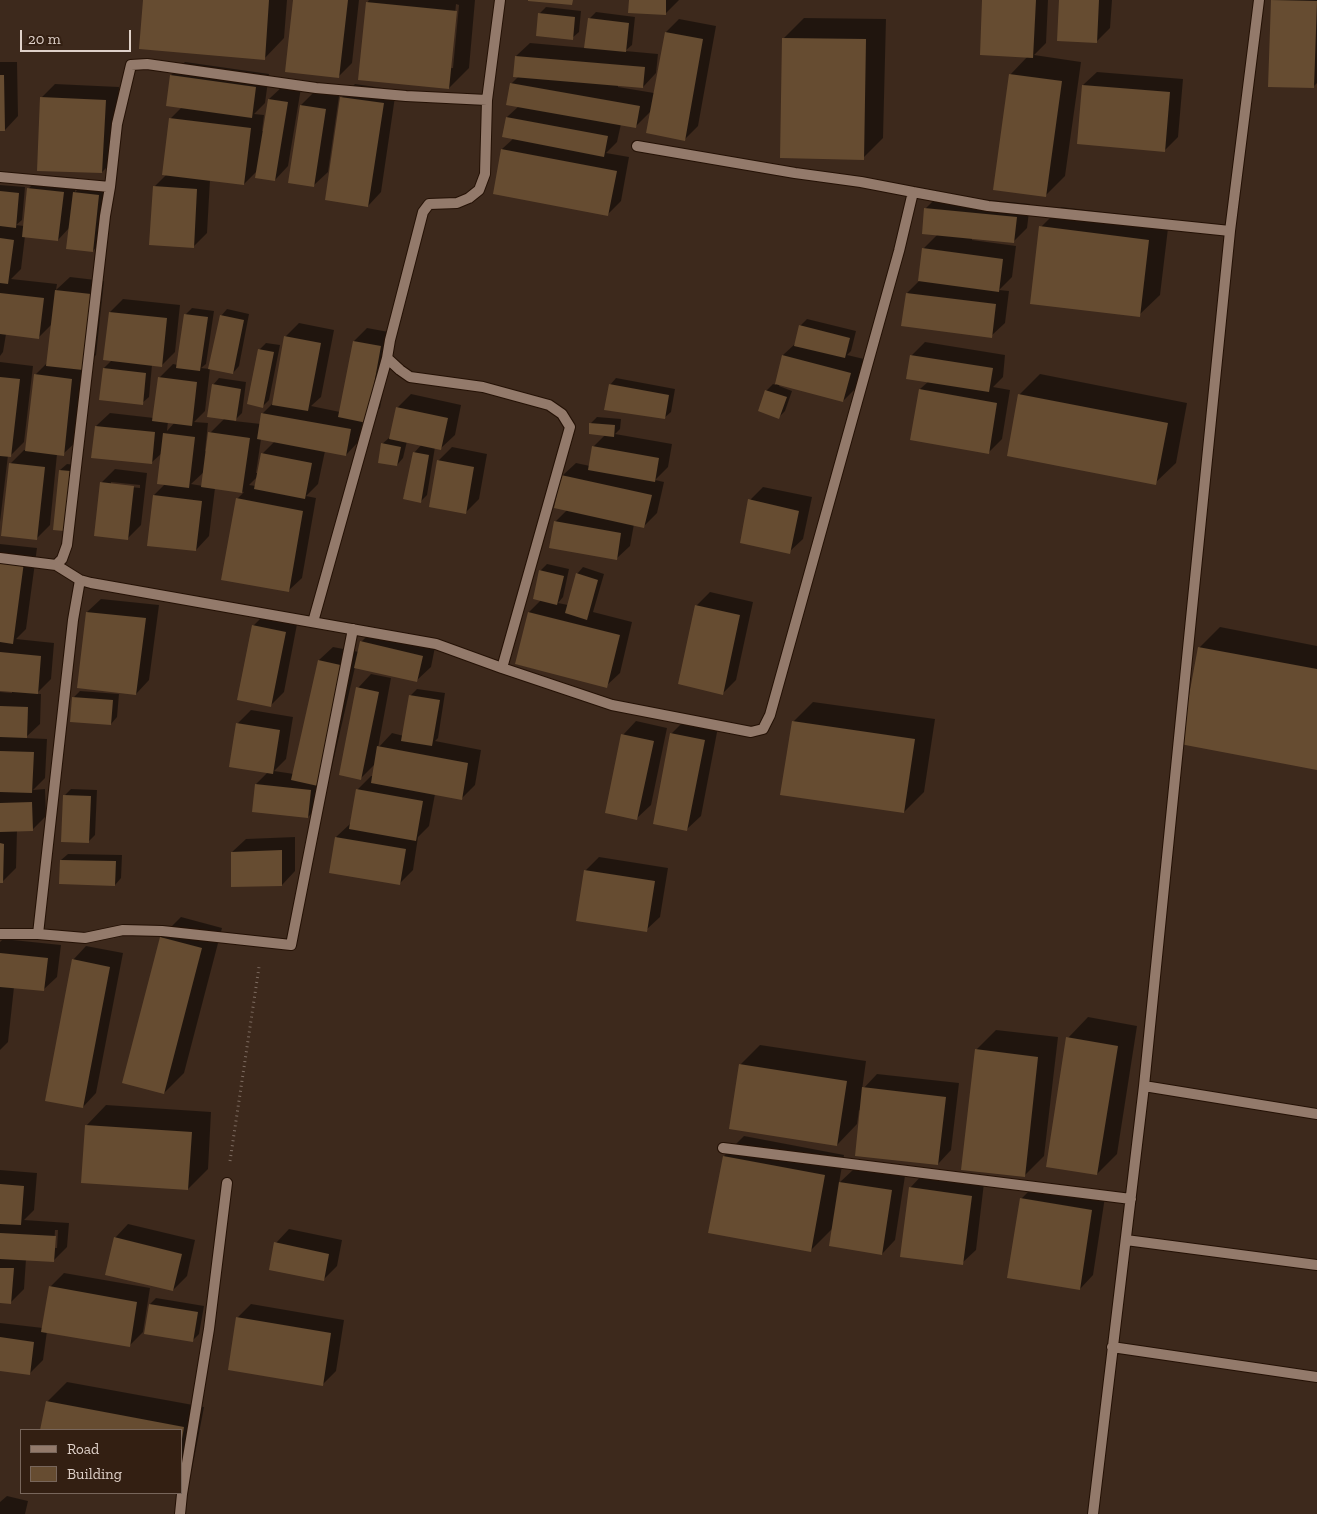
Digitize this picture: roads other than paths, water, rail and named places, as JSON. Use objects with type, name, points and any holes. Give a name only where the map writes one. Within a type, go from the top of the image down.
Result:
[{"type":"street","points":[[313,622],[387,358],[423,212],[429,204],[457,203],[469,198],[479,190],[485,174],[487,100],[500,0]]},
{"type":"street","points":[[1093,1514],[1144,1086],[1230,231],[1259,0]]},
{"type":"street","points":[[56,565],[62,559],[67,545],[117,124],[131,65],[147,64],[316,88],[406,96],[487,100]]},
{"type":"street","points":[[638,146],[861,182],[988,206],[1230,231]]},
{"type":"street","points":[[0,177],[110,187]]},
{"type":"street","points":[[0,558],[56,565],[80,580],[436,644],[612,705],[751,732],[763,728],[770,715],[900,251],[913,192]]},
{"type":"street","points":[[387,358],[410,377],[483,387],[549,405],[562,414],[570,427],[502,668]]},
{"type":"street","points":[[38,934],[73,620],[80,580]]},
{"type":"street","points":[[0,934],[38,934],[85,938],[123,930],[162,931],[291,945],[353,629]]},
{"type":"street","points":[[1144,1086],[1317,1114]]},
{"type":"street","points":[[722,1148],[1131,1200]]},
{"type":"street","points":[[180,1514],[209,1329],[227,1184]]},
{"type":"street","points":[[1126,1240],[1317,1265]]},
{"type":"street","points":[[1112,1347],[1317,1377]]}]
